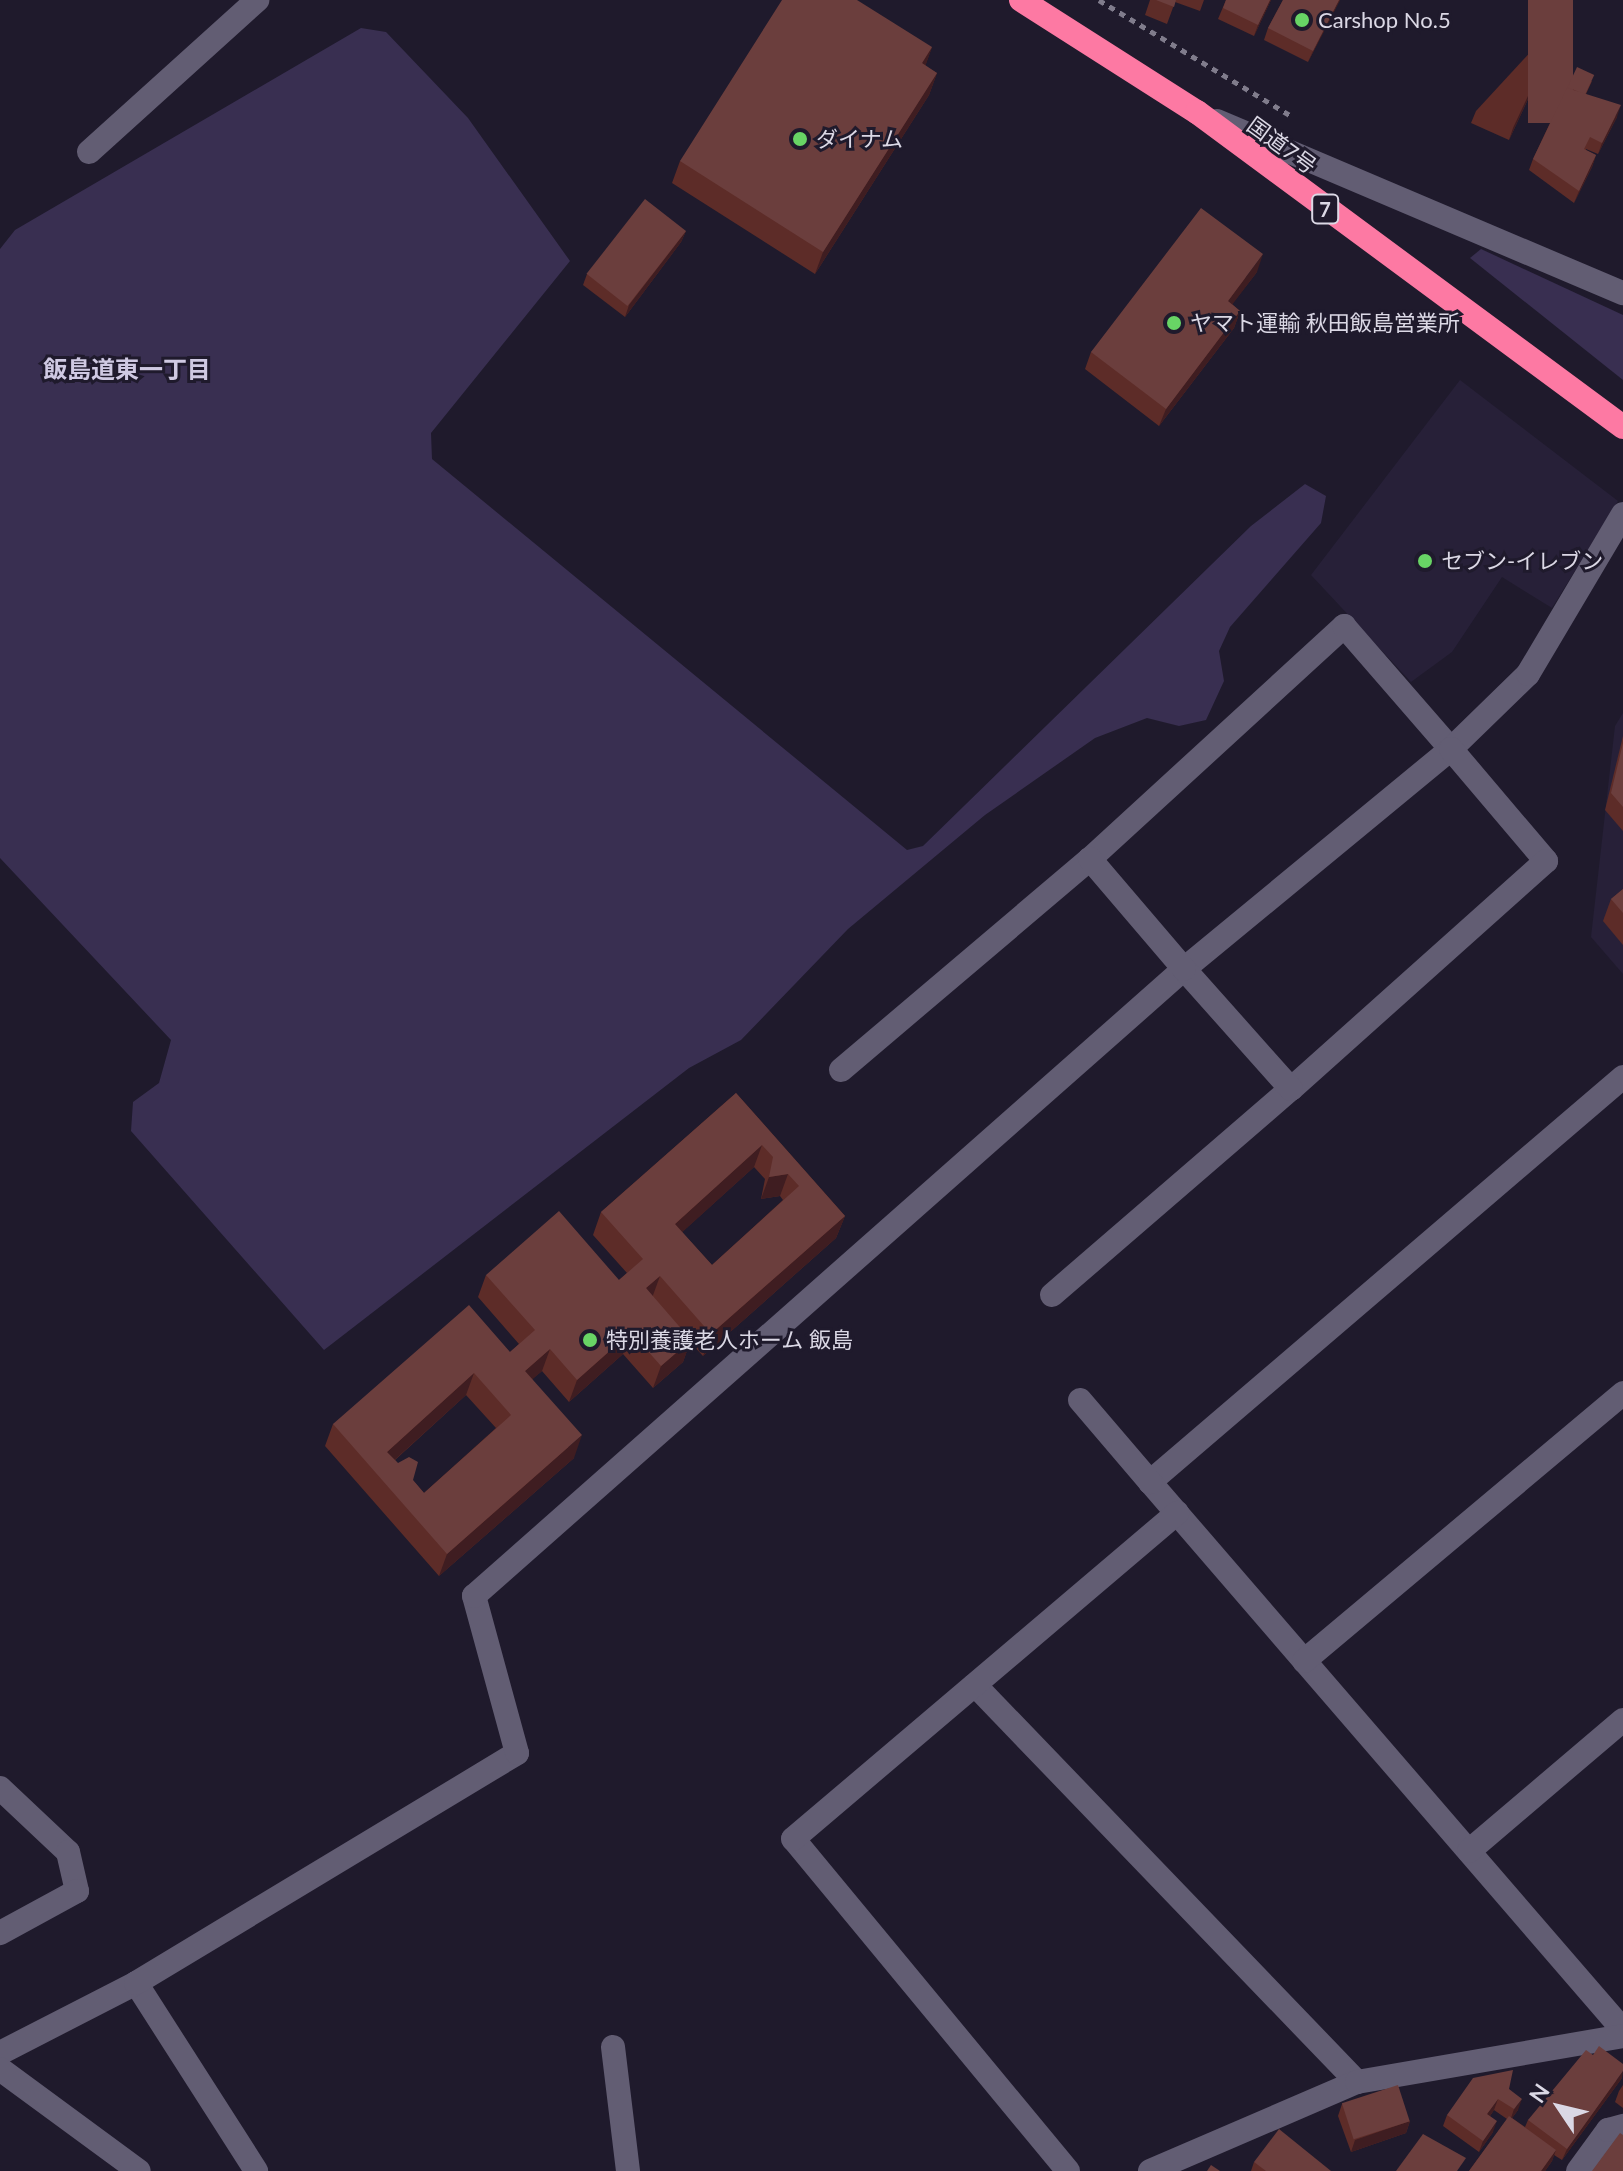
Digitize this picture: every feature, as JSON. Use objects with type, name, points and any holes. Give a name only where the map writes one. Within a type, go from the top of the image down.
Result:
[{"type":"highway","name":"国道7号","points":[[1021,0],[1197,112],[1623,427]]},
{"type":"street","points":[[89,152],[257,0]]},
{"type":"street","points":[[1197,112],[1623,293]]},
{"type":"street","points":[[0,2053],[136,1983],[517,1753],[474,1596],[1184,969],[1451,749],[1528,674],[1623,514]]},
{"type":"street","points":[[841,1070],[1090,859],[1344,626],[1546,861],[1291,1089],[1052,1295]]},
{"type":"street","points":[[1090,859],[1291,1089]]},
{"type":"street","points":[[1150,1482],[1623,1077]]},
{"type":"street","points":[[1304,1661],[1623,1393]]},
{"type":"street","points":[[1080,1400],[1623,2030]]},
{"type":"street","points":[[1068,2171],[793,1839],[1177,1513]]},
{"type":"street","points":[[975,1685],[1357,2082]]},
{"type":"street","points":[[1469,1851],[1623,1720]]},
{"type":"street","points":[[0,1788],[68,1852],[77,1891],[0,1933]]},
{"type":"street","points":[[136,1983],[256,2171]]},
{"type":"street","points":[[1150,2171],[1357,2082],[1623,2036]]},
{"type":"street","points":[[613,2047],[628,2171]]},
{"type":"street","points":[[0,2069],[139,2171]]},
{"type":"street","points":[[1578,2171],[1608,2130],[1623,2126]]},
{"type":"shaded area","points":[[361,28],[386,32],[468,118],[570,261],[431,433],[432,459],[907,850],[923,846],[1251,526],[1305,484],[1326,496],[1321,523],[1230,627],[1219,651],[1224,681],[1206,720],[1179,726],[1147,718],[1095,738],[985,815],[848,929],[741,1040],[689,1068],[324,1350],[131,1131],[133,1102],[159,1083],[171,1040],[0,858],[0,249],[15,230]]},
{"type":"shaded area","points":[[1481,249],[1623,315],[1623,380],[1470,258]]},
{"type":"shaded area","points":[[1460,380],[1618,501],[1552,608],[1502,577],[1452,652],[1411,682],[1311,575]]},
{"type":"shaded area","points":[[1623,713],[1623,974],[1591,937],[1615,726]]},
{"type":"building","name":"ダイナム","points":[[782,0],[857,0],[932,47],[922,63],[937,73],[823,252],[680,161]]},
{"type":"building","points":[[1156,0],[1176,0],[1174,7]]},
{"type":"building","points":[[1226,0],[1270,0],[1258,25],[1223,8]]},
{"type":"building","name":"Carshop No.5","points":[[1283,0],[1339,0],[1313,51],[1268,28]]},
{"type":"building","points":[[1528,0],[1573,0],[1573,123],[1528,123]]},
{"type":"building","points":[[1577,67],[1594,75],[1585,95],[1568,87]]},
{"type":"building","points":[[1567,88],[1621,105],[1602,143],[1590,137],[1584,149],[1596,155],[1579,191],[1533,159]]},
{"type":"building","points":[[645,199],[686,231],[627,306],[587,274]]},
{"type":"building","name":"ヤマト運輸 秋田飯島営業所","points":[[1201,208],[1263,254],[1228,301],[1240,311],[1166,409],[1091,352]]},
{"type":"building","points":[[1623,743],[1623,807],[1611,793]]},
{"type":"building","points":[[1623,889],[1623,913],[1611,899]]},
{"type":"building","name":"特別養護老人ホーム 飯島","points":[[736,1093],[845,1216],[711,1334],[660,1276],[646,1288],[691,1340],[661,1366],[631,1332],[577,1380],[550,1349],[525,1371],[582,1435],[447,1554],[333,1424],[469,1305],[510,1352],[535,1330],[486,1275],[559,1211],[619,1280],[643,1259],[601,1212]],"holes":[[[762,1145],[773,1157],[769,1177],[788,1174],[799,1186],[712,1265],[675,1224]],[[474,1373],[511,1415],[424,1493],[413,1480],[418,1462],[409,1457],[398,1463],[387,1452]]]},
{"type":"building","points":[[1599,2046],[1623,2064],[1623,2071],[1567,2149],[1528,2120],[1586,2050],[1593,2055]]},
{"type":"building","points":[[1513,2070],[1509,2089],[1522,2099],[1514,2109],[1498,2099],[1487,2114],[1497,2121],[1483,2141],[1447,2115],[1473,2078]]},
{"type":"building","points":[[1398,2085],[1410,2121],[1354,2139],[1342,2103]]},
{"type":"building","points":[[1509,2116],[1556,2150],[1541,2171],[1469,2171]]},
{"type":"building","points":[[1279,2129],[1331,2171],[1266,2171],[1254,2162]]},
{"type":"building","points":[[1620,2133],[1623,2135],[1623,2171],[1592,2171]]},
{"type":"building","points":[[1423,2134],[1466,2158],[1457,2171],[1396,2171]]},
{"type":"place","name":"Carshop No.5","points":[[1302,20]]},
{"type":"place","name":"ダイナム","points":[[800,139]]},
{"type":"place","name":"ヤマト運輸 秋田飯島営業所","points":[[1174,323]]},
{"type":"place","name":"セブン-イレブン","points":[[1425,561]]},
{"type":"place","name":"特別養護老人ホーム 飯島","points":[[590,1340]]},
{"type":"district","name":"飯島道東一丁目","points":[[127,369]]}]
